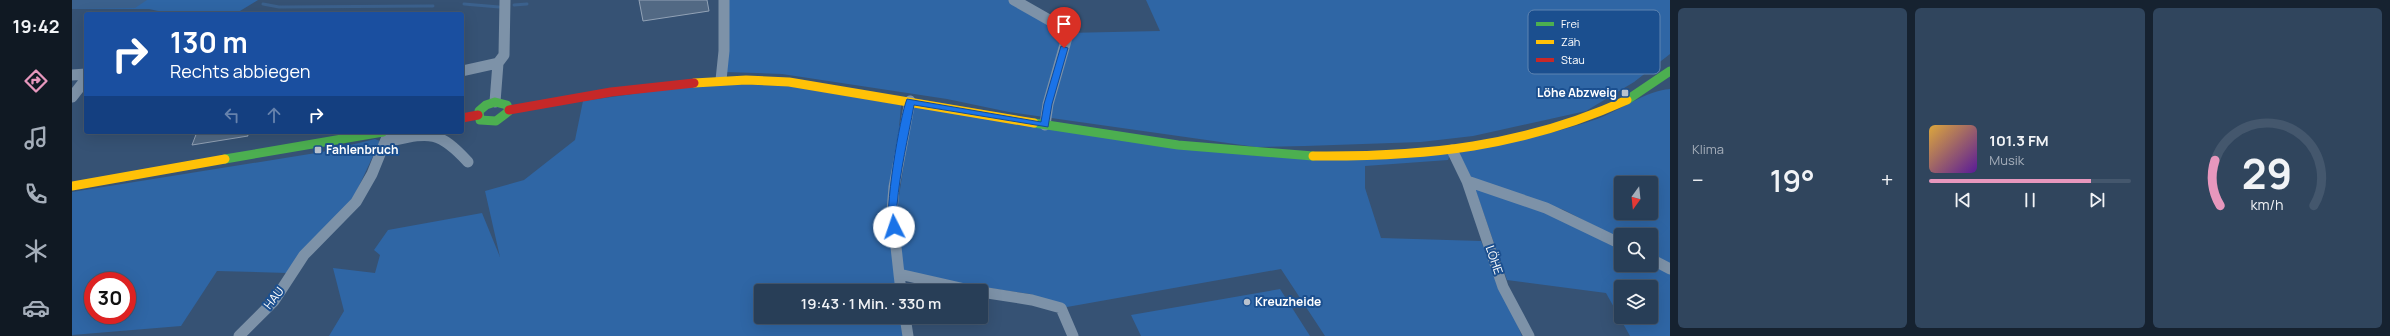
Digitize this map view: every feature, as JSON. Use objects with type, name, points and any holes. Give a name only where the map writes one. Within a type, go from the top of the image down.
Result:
[{"type":"main road","points":[[478,115],[484,121],[494,122],[504,117],[509,110],[642,87],[721,80],[784,81],[910,101],[1045,125],[1168,143],[1257,152],[1317,155],[1380,155],[1452,150],[1546,131],[1595,115],[1637,95],[1670,71]]},
{"type":"main road","points":[[464,118],[478,115],[482,108],[495,102],[504,103],[509,110]]},
{"type":"main road","points":[[72,186],[386,135]]},
{"type":"street","points":[[464,70],[498,62],[504,56],[506,45],[505,0]]},
{"type":"street","points":[[721,80],[724,51],[724,0]]},
{"type":"street","points":[[1014,0],[1058,25],[1068,34],[1048,104],[1045,125]]},
{"type":"street","points":[[495,102],[498,62]]},
{"type":"street","points":[[72,75],[84,74]]},
{"type":"street","points":[[72,97],[84,82]]},
{"type":"street","points":[[900,284],[892,211],[894,187],[910,101]]},
{"type":"street","points":[[386,135],[428,134],[441,136],[468,162]]},
{"type":"street","name":"HAU","points":[[239,336],[274,301],[304,255],[356,202],[372,174],[386,135]]},
{"type":"street","name":"LÖHE","points":[[1452,150],[1467,181],[1503,287],[1529,336]]},
{"type":"street","points":[[1467,181],[1502,191],[1564,214],[1614,240]]},
{"type":"street","points":[[1658,263],[1670,269]]},
{"type":"street","points":[[898,274],[943,284]]},
{"type":"street","points":[[988,293],[1032,300],[1061,308],[1073,336]]},
{"type":"street","points":[[906,324],[908,336]]},
{"type":"shaded area","points":[[72,0],[258,0],[238,12],[163,12],[149,9],[72,9]]},
{"type":"shaded area","points":[[72,0],[147,0],[135,8],[72,9]]},
{"type":"shaded area","points":[[724,0],[1023,0],[1065,33],[1160,31],[1146,0],[1670,0],[1670,54],[1660,62],[1660,10],[1528,10],[1528,74],[1644,74],[1634,82],[1586,111],[1473,136],[1421,142],[1256,147],[1009,112],[947,99],[782,74],[725,72]]},
{"type":"shaded area","points":[[727,84],[788,86],[901,105],[892,211],[900,284],[754,284],[754,324],[906,324],[908,336],[329,336],[344,311],[333,268],[375,273],[380,255],[374,250],[388,230],[482,213],[500,257],[485,191],[524,180],[575,140],[583,101],[690,86]]},
{"type":"shaded area","points":[[1670,89],[1670,265],[1658,259],[1658,228],[1614,228],[1614,236],[1564,210],[1472,179],[1458,153],[1580,125],[1606,115],[1651,93]]},
{"type":"shaded area","points":[[913,105],[1259,156],[1451,151],[1448,160],[1365,166],[1365,188],[1381,238],[1481,241],[1522,336],[1325,336],[1281,269],[1067,307],[1030,294],[988,288],[988,284],[960,284],[946,282],[903,271],[897,209]]},
{"type":"shaded area","points":[[375,139],[380,141],[352,201],[288,273],[217,271],[181,326],[72,335],[72,192],[322,152]]},
{"type":"shaded area","points":[[1474,186],[1505,195],[1614,244],[1614,272],[1658,272],[1658,268],[1670,272],[1670,336],[1630,336],[1623,324],[1658,324],[1658,280],[1614,280],[1614,307],[1606,293],[1507,280]]},
{"type":"shaded area","name":"Kreuzheide","points":[[1280,289],[1310,336],[1141,336],[1131,315]]},
{"type":"building","points":[[639,0],[707,0],[709,11],[643,21]]},
{"type":"building","points":[[196,134],[248,134],[248,136],[192,145]]},
{"type":"waterway","points":[[263,4],[279,7],[433,6]]},
{"type":"waterway","points":[[464,4],[499,7]]},
{"type":"waterway","points":[[514,5],[527,4]]},
{"type":"traffic: fast","points":[[1627,100],[1670,71]]},
{"type":"traffic: fast","points":[[495,102],[507,105],[509,111],[496,121],[488,122],[480,120],[479,111],[486,105],[495,102]]},
{"type":"traffic: fast","points":[[1034,123],[1178,145],[1313,156]]},
{"type":"traffic: fast","points":[[225,159],[371,134]]},
{"type":"traffic: slow","points":[[694,83],[746,80],[789,82],[1034,123]]},
{"type":"traffic: slow","points":[[1313,156],[1393,155],[1433,152],[1514,140],[1554,129],[1591,116],[1627,100]]},
{"type":"traffic: slow","points":[[72,186],[225,159]]},
{"type":"traffic: jam","points":[[509,110],[611,92],[694,83]]},
{"type":"traffic: jam","points":[[464,118],[478,115]]},
{"type":"place","name":"Löhe Abzweig","points":[[1625,93]]},
{"type":"place","name":"Fahlenbruch","points":[[318,150]]},
{"type":"place","name":"Kreuzheide","points":[[1247,302]]},
{"type":"route","points":[[894,227],[892,211],[894,187],[910,101],[1045,125],[1048,104],[1064,48]]}]
